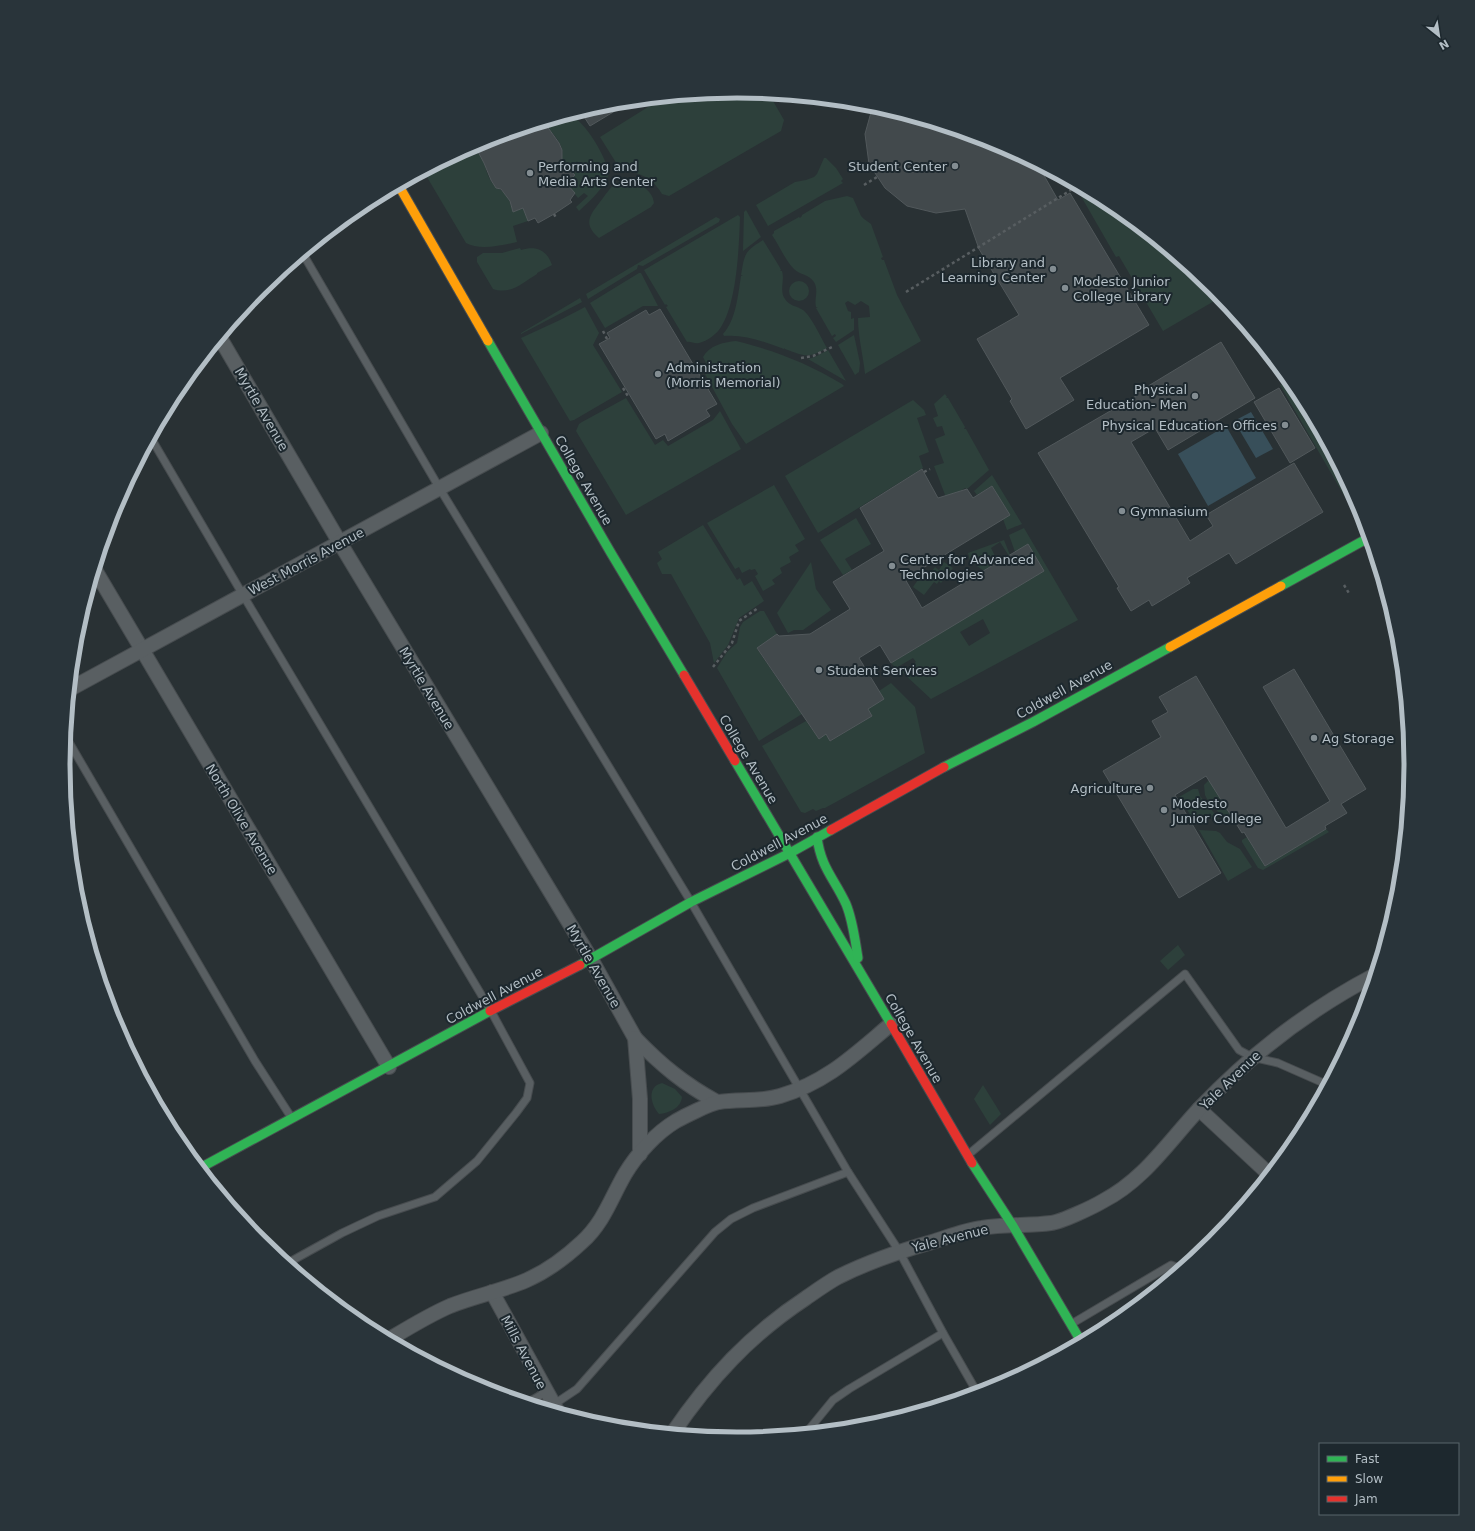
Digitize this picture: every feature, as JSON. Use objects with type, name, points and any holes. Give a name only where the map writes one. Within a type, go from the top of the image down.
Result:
[{"type":"street","name":"College Avenue","points":[[401,189],[611,553],[860,970],[967,1155],[1013,1226],[1080,1339]]},
{"type":"street","name":"Myrtle Avenue","points":[[222,342],[340,543],[591,959],[635,1038],[666,1068],[695,1090],[717,1102]]},
{"type":"street","name":"West Morris Avenue","points":[[75,687],[243,594],[440,489],[541,433]]},
{"type":"street","name":"Coldwell Avenue","points":[[204,1166],[491,1011],[591,959],[691,902],[790,853],[935,772],[1040,718],[1365,539]]},
{"type":"street","name":"North Olive Avenue","points":[[98,575],[389,1067]]},
{"type":"street","points":[[817,838],[818,852],[822,862],[845,901],[860,970]]},
{"type":"street","name":"Yale Avenue","points":[[675,1430],[714,1377],[742,1348],[779,1316],[837,1278],[899,1251],[982,1228],[1054,1223],[1104,1201],[1124,1188],[1146,1170],[1199,1110],[1252,1057],[1303,1018],[1350,988],[1371,977]]},
{"type":"street","points":[[393,1337],[450,1306],[526,1280],[566,1256],[584,1240],[598,1223],[610,1204],[625,1174],[640,1154],[661,1132],[677,1120],[717,1102],[758,1100],[801,1089],[842,1066],[891,1024]]},
{"type":"street","name":"Myrtle Avenue","points":[[635,1038],[640,1099],[640,1154]]},
{"type":"street","points":[[1199,1110],[1267,1172]]},
{"type":"street","name":"Mills Avenue","points":[[492,1292],[554,1407]]},
{"type":"lane","points":[[305,257],[440,489],[691,902],[848,1172],[899,1251],[975,1389]]},
{"type":"lane","points":[[154,441],[491,1011],[530,1083],[527,1098],[477,1161],[435,1197],[378,1216],[342,1233],[291,1261]]},
{"type":"lane","points":[[70,745],[255,1061],[291,1118]]},
{"type":"lane","points":[[967,1155],[1185,974],[1239,1050],[1252,1057],[1278,1062],[1324,1083]]},
{"type":"lane","points":[[557,1408],[577,1389],[715,1232],[731,1218],[848,1172]]},
{"type":"lane","points":[[1071,1324],[1171,1265],[1178,1267]]},
{"type":"lane","points":[[809,1429],[833,1400],[943,1333]]},
{"type":"lane","points":[[531,1400],[546,1392]]},
{"type":"path","points":[[864,185],[877,177]]},
{"type":"path","points":[[906,292],[1071,190]]},
{"type":"path","points":[[554,214],[556,218]]},
{"type":"path","points":[[603,331],[607,339]]},
{"type":"path","points":[[801,358],[817,355],[832,347]]},
{"type":"path","points":[[623,388],[629,398]]},
{"type":"path","points":[[924,472],[930,469]]},
{"type":"path","points":[[1344,585],[1350,595]]},
{"type":"path","points":[[713,667],[732,643],[740,621],[758,608]]},
{"type":"green space","points":[[694,99],[772,99],[784,120],[781,131],[669,196],[662,194],[653,183],[645,177],[637,173],[620,169],[600,137],[656,103]]},
{"type":"green space","points":[[575,119],[582,124],[600,150],[607,167],[609,174],[600,189],[579,211],[576,207],[588,196],[584,193],[578,198],[566,183],[575,175],[563,163],[561,145],[546,126]]},
{"type":"green space","points":[[483,150],[486,170],[489,178],[507,197],[513,212],[523,208],[528,221],[513,226],[517,242],[485,247],[478,247],[466,243],[426,175],[464,157],[475,155]]},
{"type":"green space","points":[[824,158],[826,158],[836,168],[843,179],[841,181],[843,183],[768,226],[756,205],[795,182],[814,177],[817,174]]},
{"type":"green space","points":[[622,181],[632,182],[642,186],[653,198],[654,203],[651,207],[599,238],[590,227],[590,217],[595,208],[611,188]]},
{"type":"green space","points":[[1078,192],[1108,210],[1144,236],[1178,264],[1215,300],[1163,331],[1119,256],[1116,257]]},
{"type":"green space","points":[[847,196],[853,198],[861,216],[871,224],[883,257],[881,258],[884,260],[897,295],[921,341],[865,374],[858,318],[870,317],[869,306],[861,301],[855,305],[848,301],[845,303],[848,311],[851,312],[851,319],[854,318],[854,330],[836,342],[833,338],[836,336],[835,334],[832,336],[816,308],[818,307],[816,307],[816,288],[814,282],[810,277],[794,269],[772,235],[774,231],[799,217],[800,218],[802,215],[825,201]]},
{"type":"green space","points":[[746,210],[761,237],[743,251],[744,212]]},
{"type":"green space","points":[[738,215],[740,217],[736,274],[731,303],[726,316],[719,330],[708,339],[699,343],[687,342],[666,307],[668,306],[666,304],[665,305],[644,270]]},
{"type":"green space","points":[[716,217],[720,219],[719,222],[643,266],[638,265],[637,269],[588,299],[586,294]]},
{"type":"green space","points":[[763,240],[779,266],[780,271],[782,271],[783,296],[793,306],[803,310],[806,313],[813,322],[827,348],[815,354],[802,355],[785,348],[784,349],[754,339],[739,336],[724,336],[723,334],[734,315],[746,254],[752,247]]},
{"type":"green space","points":[[520,248],[521,250],[531,248],[544,252],[552,265],[516,287],[505,290],[493,289],[477,262],[477,257],[483,253],[502,253]]},
{"type":"green space","points":[[641,273],[658,306],[643,306],[605,328],[590,303]]},
{"type":"green space","points":[[795,281],[803,281],[809,287],[809,295],[803,301],[795,301],[789,295],[789,287]]},
{"type":"green space","points":[[580,298],[582,302],[521,334],[521,333]]},
{"type":"green space","points":[[585,307],[599,333],[593,345],[622,392],[570,421],[521,338]]},
{"type":"green space","points":[[854,335],[860,363],[859,372],[855,375],[838,345]]},
{"type":"green space","points":[[1250,338],[1258,348],[1256,349]]},
{"type":"green space","points":[[736,341],[791,358],[844,386],[746,444],[732,424],[704,372],[707,368],[703,357],[709,350],[726,342]]},
{"type":"green space","points":[[828,350],[846,381],[808,359]]},
{"type":"green space","points":[[1284,383],[1316,432],[1336,470],[1351,503],[1349,504],[1280,385]]},
{"type":"green space","points":[[945,394],[989,470],[967,489],[965,488],[947,500],[934,466],[944,463],[935,439],[945,435],[942,426],[937,427],[933,418],[938,416],[934,404]]},
{"type":"green space","points":[[626,398],[655,445],[663,440],[668,446],[713,420],[720,411],[741,449],[626,515],[576,431],[579,424],[582,422]]},
{"type":"green space","points":[[913,400],[924,410],[926,415],[917,418],[929,452],[919,456],[923,468],[818,533],[785,476]]},
{"type":"green space","points":[[992,475],[1022,524],[1007,530],[1003,519],[1010,515],[992,486],[977,495],[974,491]]},
{"type":"green space","points":[[774,485],[805,539],[795,545],[799,551],[789,557],[791,562],[780,568],[782,573],[772,580],[775,584],[763,591],[755,576],[758,574],[755,569],[750,569],[742,573],[739,567],[735,569],[707,523]]},
{"type":"green space","points":[[856,518],[871,544],[845,559],[852,570],[843,575],[820,540]]},
{"type":"green space","points":[[703,525],[737,580],[740,578],[744,586],[752,581],[764,601],[739,618],[728,645],[714,663],[710,643],[671,574],[662,574],[657,563],[662,559],[658,552]]},
{"type":"green space","points":[[1024,528],[1078,620],[931,699],[902,672],[916,662],[913,658],[896,668],[891,663],[1043,571],[1015,552],[1009,535]],"holes":[[[983,619],[990,633],[969,646],[960,632]]]},
{"type":"green space","points":[[1004,540],[1010,555],[1009,556],[1000,542],[991,548],[998,562],[984,571],[970,561],[968,553]]},
{"type":"green space","points":[[811,562],[816,589],[831,610],[803,630],[794,630],[788,633],[777,613]]},
{"type":"green space","points":[[944,562],[953,568],[941,583],[939,581],[937,584],[934,582],[924,595],[913,587],[924,571],[929,575],[935,567],[939,570]]},
{"type":"green space","points":[[760,611],[764,611],[777,634],[757,649],[802,714],[759,741],[717,668],[727,652],[737,643],[740,627],[743,622]]},
{"type":"green space","points":[[891,683],[915,707],[925,753],[825,808],[816,811],[813,809],[805,813],[801,812],[762,746],[806,721],[819,739],[826,734],[831,741],[872,716],[868,709],[879,691]]},
{"type":"green space","points":[[1209,780],[1233,820],[1225,820],[1207,799],[1204,785]]},
{"type":"green space","points":[[1193,789],[1198,789],[1200,796],[1219,819],[1191,816],[1179,797]]},
{"type":"green space","points":[[1326,829],[1329,832],[1263,870],[1258,868],[1242,842],[1242,840],[1247,837],[1265,866]]},
{"type":"green space","points":[[1199,830],[1216,831],[1220,833],[1227,842],[1240,849],[1252,867],[1228,881]]},
{"type":"green space","points":[[1178,945],[1185,955],[1168,970],[1160,961]]},
{"type":"green space","points":[[662,1083],[675,1089],[682,1097],[677,1107],[659,1114],[652,1101],[652,1092],[657,1085]]},
{"type":"green space","points":[[983,1085],[1001,1114],[990,1125],[974,1099]]},
{"type":"water","points":[[1251,412],[1273,449],[1256,458],[1234,421]]},
{"type":"water","points":[[1226,426],[1256,478],[1208,506],[1178,454]]},
{"type":"building","points":[[618,109],[590,126],[584,117]]},
{"type":"building","points":[[871,112],[952,133],[993,149],[1042,172],[1058,200],[1070,193],[1149,325],[1060,378],[1074,400],[1026,429],[1010,401],[1012,399],[977,339],[1019,315],[979,249],[965,209],[936,213],[907,206],[885,188],[869,164],[865,134]]},
{"type":"building","name":"Performing and Media Arts Center","points":[[546,126],[559,143],[562,150],[562,160],[565,166],[575,175],[566,183],[575,193],[570,200],[572,202],[538,223],[535,218],[528,221],[523,208],[513,212],[510,201],[501,189],[496,188],[478,151],[523,133]]},
{"type":"building","name":"Administration (Morris Memorial)","points":[[660,309],[717,404],[706,410],[710,416],[668,441],[665,434],[656,439],[599,344],[610,338],[607,333],[646,310],[649,315]]},
{"type":"building","points":[[1221,342],[1255,398],[1168,450],[1155,428],[1131,442],[1190,541],[1213,526],[1206,515],[1294,463],[1323,512],[1236,564],[1229,553],[1187,578],[1190,583],[1152,606],[1149,600],[1131,611],[1117,588],[1119,587],[1038,453],[1136,396],[1135,394]]},
{"type":"building","name":"Physical Education- Offices","points":[[1279,388],[1315,448],[1290,463],[1254,402]]},
{"type":"building","name":"Center for Advanced Technologies","points":[[922,469],[938,498],[967,489],[973,498],[992,486],[1010,515],[905,579],[922,608],[1028,544],[1044,571],[891,663],[880,645],[859,658],[884,699],[868,709],[872,716],[830,741],[826,734],[819,739],[757,648],[777,634],[779,636],[810,634],[850,609],[833,582],[884,551],[860,508]]},
{"type":"building","name":"Agriculture","points":[[1294,669],[1366,789],[1341,804],[1347,813],[1325,826],[1326,829],[1265,866],[1206,776],[1175,795],[1221,873],[1179,898],[1103,771],[1161,737],[1152,721],[1168,712],[1159,697],[1196,676],[1286,828],[1330,801],[1263,687]]},
{"type":"traffic: fast","points":[[488,341],[611,553],[684,675]]},
{"type":"traffic: fast","points":[[1281,586],[1366,539]]},
{"type":"traffic: fast","points":[[944,767],[1033,722],[1170,647]]},
{"type":"traffic: fast","points":[[735,761],[891,1024]]},
{"type":"traffic: fast","points":[[580,965],[691,902],[790,853],[831,830]]},
{"type":"traffic: fast","points":[[817,837],[819,848],[828,872],[846,904],[854,931],[858,958]]},
{"type":"traffic: fast","points":[[204,1166],[490,1011]]},
{"type":"traffic: fast","points":[[972,1163],[1013,1226],[1079,1339]]},
{"type":"traffic: slow","points":[[401,189],[488,341]]},
{"type":"traffic: slow","points":[[1170,647],[1281,586]]},
{"type":"traffic: jam","points":[[684,675],[735,761]]},
{"type":"traffic: jam","points":[[831,830],[944,767]]},
{"type":"traffic: jam","points":[[490,1011],[580,965]]},
{"type":"traffic: jam","points":[[891,1024],[972,1163]]},
{"type":"place","name":"Student Center","points":[[955,166]]},
{"type":"place","name":"Performing and Media Arts Center","points":[[530,173]]},
{"type":"place","name":"Library and Learning Center","points":[[1053,269]]},
{"type":"place","name":"Modesto Junior College Library","points":[[1065,288]]},
{"type":"place","name":"Administration (Morris Memorial)","points":[[658,374]]},
{"type":"place","name":"Physical Education- Men","points":[[1195,396]]},
{"type":"place","name":"Physical Education- Offices","points":[[1285,425]]},
{"type":"place","name":"Gymnasium","points":[[1122,511]]},
{"type":"place","name":"Center for Advanced Technologies","points":[[892,566]]},
{"type":"place","name":"Student Services","points":[[819,670]]},
{"type":"place","name":"Ag Storage","points":[[1314,738]]},
{"type":"place","name":"Agriculture","points":[[1150,788]]},
{"type":"place","name":"Modesto Junior College","points":[[1164,810]]}]
